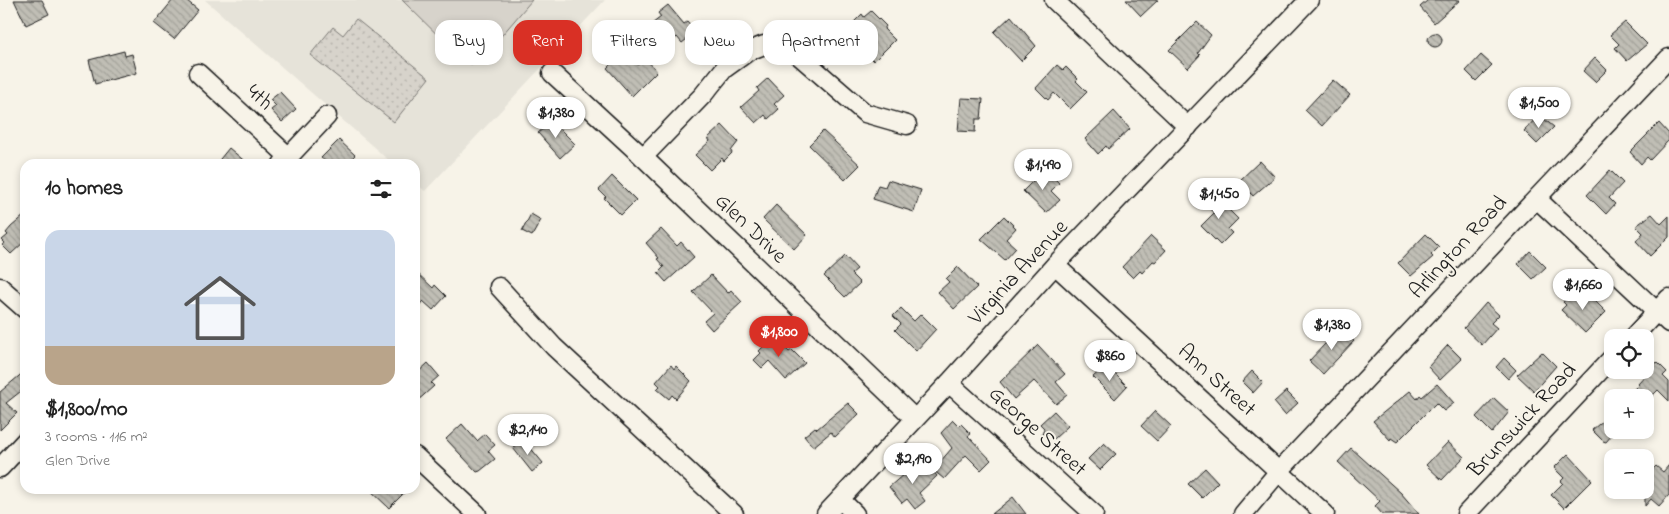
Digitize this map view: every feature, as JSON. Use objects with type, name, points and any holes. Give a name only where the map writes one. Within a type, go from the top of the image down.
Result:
[{"type":"street","points":[[1054,0],[1188,127]]},
{"type":"street","name":"Virginia Avenue","points":[[826,514],[949,382],[1054,265],[1309,0]]},
{"type":"street","points":[[643,158],[724,69],[749,51],[764,46],[780,45],[796,53],[865,113],[907,125]]},
{"type":"street","name":"Arlington Road","points":[[1243,514],[1280,470],[1669,58]]},
{"type":"street","name":"Glen Drive","points":[[552,73],[915,419]]},
{"type":"street","name":"4th","points":[[198,74],[284,159]]},
{"type":"street","points":[[286,159],[327,116]]},
{"type":"street","points":[[1537,199],[1663,318]]},
{"type":"street","name":"Ann Street","points":[[1054,265],[1326,514]]},
{"type":"street","points":[[0,287],[20,305]]},
{"type":"street","points":[[499,287],[554,347],[734,514]]},
{"type":"street","points":[[1646,329],[1663,318],[1669,298]]},
{"type":"street","name":"Brunswick Road","points":[[1466,514],[1604,367]]},
{"type":"street","name":"George Street","points":[[949,382],[1094,514]]},
{"type":"street","points":[[0,468],[20,446]]},
{"type":"street","points":[[420,461],[477,514]]},
{"type":"street","points":[[840,499],[855,514]]},
{"type":"shaded area","points":[[205,0],[605,0],[582,24],[582,20],[513,20],[513,65],[544,65],[425,191],[420,187],[420,159],[387,159]]},
{"type":"shaded area","points":[[402,0],[532,0],[503,34],[503,20],[435,20],[435,32]]},
{"type":"shaded area","points":[[356,19],[429,78],[394,122],[310,55],[333,27],[343,35]]},
{"type":"building","points":[[14,0],[42,0],[49,14],[26,25]]},
{"type":"building","points":[[173,0],[186,0],[198,10],[174,39],[154,23]]},
{"type":"building","points":[[1126,0],[1158,0],[1141,16]]},
{"type":"building","points":[[1428,0],[1460,0],[1434,23],[1420,7]]},
{"type":"building","points":[[668,5],[685,23],[685,41],[682,43],[677,37],[675,39],[675,20],[657,20],[661,17],[658,13]]},
{"type":"building","points":[[871,11],[886,26],[884,29],[895,40],[878,57],[878,20],[856,20],[862,14],[864,17]]},
{"type":"building","points":[[1011,16],[1036,46],[1021,61],[994,32]]},
{"type":"building","points":[[1197,22],[1211,35],[1198,53],[1200,55],[1188,68],[1169,50]]},
{"type":"building","points":[[1625,22],[1647,44],[1627,61],[1615,48],[1619,44],[1610,35]]},
{"type":"building","points":[[1432,33],[1438,33],[1442,40],[1438,47],[1432,47],[1428,43],[1428,37]]},
{"type":"building","points":[[124,51],[125,56],[132,54],[137,73],[95,84],[89,60]]},
{"type":"building","points":[[1481,55],[1492,65],[1476,81],[1466,71]]},
{"type":"building","points":[[1595,58],[1607,70],[1595,82],[1583,71]]},
{"type":"building","points":[[610,65],[651,65],[657,71],[632,96],[607,68]]},
{"type":"building","points":[[1057,65],[1063,70],[1066,67],[1087,92],[1070,109],[1054,93],[1048,100],[1036,88]]},
{"type":"building","points":[[768,78],[784,95],[774,104],[779,109],[768,119],[765,115],[756,123],[741,107],[759,91],[757,88]]},
{"type":"building","points":[[1333,80],[1350,95],[1322,126],[1305,110]]},
{"type":"building","points":[[280,92],[296,109],[282,122],[271,110],[276,106],[270,100]]},
{"type":"building","points":[[961,98],[983,99],[981,119],[976,119],[975,132],[958,131]]},
{"type":"building","points":[[1114,111],[1130,129],[1108,149],[1106,146],[1098,154],[1085,139]]},
{"type":"building","points":[[1539,115],[1554,127],[1537,144],[1524,131]]},
{"type":"building","points":[[552,121],[575,144],[560,158],[538,133]]},
{"type":"building","points":[[1659,123],[1669,134],[1669,140],[1650,160],[1647,157],[1641,164],[1630,152]]},
{"type":"building","points":[[722,125],[738,142],[731,151],[732,153],[724,161],[722,158],[710,170],[695,155],[710,141],[708,138]]},
{"type":"building","points":[[823,131],[860,165],[845,180],[809,145]]},
{"type":"building","points":[[339,140],[355,155],[351,159],[321,158]]},
{"type":"building","points":[[229,148],[242,159],[220,159]]},
{"type":"building","points":[[1260,161],[1275,177],[1253,196],[1239,181]]},
{"type":"building","points":[[1045,169],[1059,183],[1051,191],[1060,200],[1046,213],[1023,191]]},
{"type":"building","points":[[1610,170],[1623,183],[1609,198],[1615,204],[1606,214],[1587,195]]},
{"type":"building","points":[[612,176],[636,200],[621,215],[604,198],[606,197],[599,190]]},
{"type":"building","points":[[888,180],[921,190],[914,212],[873,199],[878,185],[885,187]]},
{"type":"building","points":[[1213,194],[1238,219],[1228,229],[1232,233],[1220,245],[1201,226],[1214,213],[1204,203]]},
{"type":"building","points":[[776,205],[807,235],[794,249],[763,219]]},
{"type":"building","points":[[531,214],[541,220],[532,236],[522,231]]},
{"type":"building","points":[[1652,214],[1661,224],[1669,216],[1669,237],[1650,256],[1636,241],[1643,233],[1636,226]]},
{"type":"building","points":[[1004,216],[1016,228],[1006,239],[1016,248],[1005,260],[981,239]]},
{"type":"building","points":[[20,219],[20,246],[11,254],[2,245],[5,243],[2,240],[8,235],[6,233]]},
{"type":"building","points":[[661,229],[677,246],[681,242],[694,257],[666,282],[658,273],[664,267],[646,243]]},
{"type":"building","points":[[1426,234],[1439,247],[1431,255],[1433,257],[1411,276],[1398,263]]},
{"type":"building","points":[[1151,236],[1166,250],[1155,262],[1153,261],[1142,273],[1140,271],[1133,278],[1122,267]]},
{"type":"building","points":[[1530,251],[1546,267],[1533,279],[1518,264]]},
{"type":"building","points":[[845,256],[857,269],[851,274],[860,283],[845,297],[824,276]]},
{"type":"building","points":[[958,267],[977,287],[954,309],[938,292],[949,282],[946,279]]},
{"type":"building","points":[[711,275],[728,293],[731,290],[742,302],[712,330],[704,321],[713,313],[693,292]]},
{"type":"building","points":[[420,276],[433,288],[435,285],[446,296],[433,310],[423,301],[420,304]]},
{"type":"building","points":[[1577,289],[1587,299],[1590,296],[1606,312],[1585,333],[1561,310],[1566,305],[1563,302]]},
{"type":"building","points":[[1486,303],[1499,315],[1491,323],[1497,328],[1482,345],[1464,328]]},
{"type":"building","points":[[901,308],[914,321],[921,314],[936,329],[916,351],[895,330],[901,324],[893,316]]},
{"type":"building","points":[[1340,328],[1354,341],[1323,374],[1309,361]]},
{"type":"building","points":[[774,336],[789,352],[792,350],[805,363],[786,380],[769,361],[762,368],[754,360],[761,353],[759,351]]},
{"type":"building","points":[[1038,345],[1065,374],[1056,382],[1067,395],[1056,404],[1034,381],[1014,399],[1000,382]]},
{"type":"building","points":[[1448,345],[1462,359],[1440,380],[1428,367]]},
{"type":"building","points":[[1542,352],[1556,366],[1534,391],[1517,375]]},
{"type":"building","points":[[1504,358],[1516,370],[1508,379],[1496,367]]},
{"type":"building","points":[[1657,362],[1667,372],[1663,376],[1669,382],[1669,401],[1658,390],[1654,394],[1654,389],[1634,389],[1642,379],[1654,379],[1654,365]]},
{"type":"building","points":[[428,363],[439,376],[431,383],[434,386],[420,399],[420,370]]},
{"type":"building","points":[[671,365],[674,369],[676,366],[691,381],[676,399],[672,395],[669,399],[657,389],[660,386],[656,382]]},
{"type":"building","points":[[1106,365],[1127,386],[1115,399],[1093,377]]},
{"type":"building","points":[[1252,371],[1263,382],[1253,393],[1242,382]]},
{"type":"building","points":[[20,375],[20,392],[6,403],[17,413],[0,430],[0,392]]},
{"type":"building","points":[[1437,384],[1454,403],[1444,411],[1436,403],[1397,442],[1391,438],[1390,440],[1373,421],[1410,391],[1417,399]]},
{"type":"building","points":[[1286,391],[1298,403],[1285,415],[1274,402]]},
{"type":"building","points":[[1494,398],[1509,412],[1492,433],[1476,417]]},
{"type":"building","points":[[848,403],[859,414],[835,437],[831,432],[813,447],[804,436],[815,427],[817,429]]},
{"type":"building","points":[[1054,411],[1068,426],[1054,439],[1050,434],[1042,435],[1044,428],[1040,424]]},
{"type":"building","points":[[1155,411],[1171,426],[1157,441],[1141,426]]},
{"type":"building","points":[[953,420],[959,426],[961,424],[971,434],[968,436],[991,460],[981,470],[966,455],[944,479],[933,470],[952,448],[941,433]]},
{"type":"building","points":[[1604,420],[1604,439],[1609,439],[1606,442],[1603,441],[1592,430]]},
{"type":"building","points":[[462,424],[477,441],[485,434],[495,445],[488,451],[495,459],[480,471],[477,472],[446,439]]},
{"type":"building","points":[[524,440],[543,463],[532,472],[513,448]]},
{"type":"building","points":[[1448,442],[1464,457],[1442,480],[1426,465]]},
{"type":"building","points":[[1104,443],[1116,454],[1100,470],[1088,459]]},
{"type":"building","points":[[1351,448],[1401,493],[1419,514],[1382,514],[1375,506],[1380,501],[1338,462]]},
{"type":"building","points":[[1568,454],[1592,480],[1564,508],[1551,495],[1563,483],[1561,481],[1564,478],[1554,468]]},
{"type":"building","points":[[924,462],[937,476],[919,493],[925,501],[915,509],[907,499],[902,503],[889,487],[904,474],[907,477]]},
{"type":"building","points":[[1669,465],[1669,495],[1659,506],[1651,499],[1654,499],[1654,468],[1656,466],[1663,472]]},
{"type":"building","points":[[1205,468],[1218,482],[1202,498],[1188,484]]},
{"type":"building","points":[[374,494],[403,494],[389,508]]},
{"type":"building","points":[[1013,497],[1026,514],[992,514]]},
{"type":"building","points":[[1645,499],[1651,499],[1645,506]]}]
